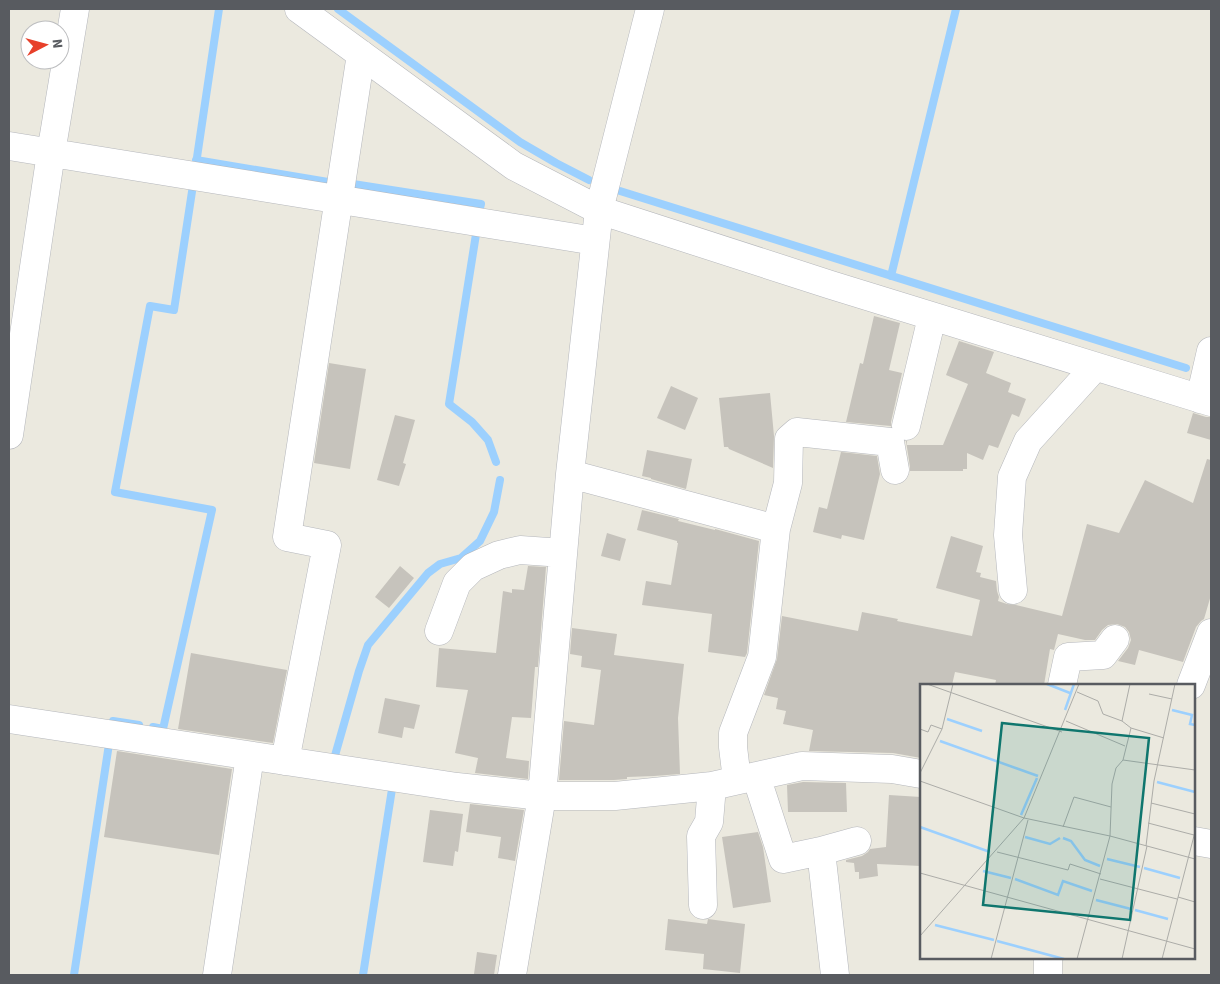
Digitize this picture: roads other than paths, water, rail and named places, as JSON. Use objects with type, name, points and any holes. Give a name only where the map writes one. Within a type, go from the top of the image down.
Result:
[{"type":"street","points":[[9,436],[51,153],[75,9]]},
{"type":"street","points":[[299,9],[514,166],[599,210],[932,317],[1206,401],[1211,351]]},
{"type":"street","points":[[512,975],[542,796],[570,474],[599,210],[650,9]]},
{"type":"street","points":[[286,761],[327,545],[287,536],[361,54]]},
{"type":"street","points":[[9,146],[596,241]]},
{"type":"street","points":[[906,426],[932,317]]},
{"type":"street","points":[[1013,590],[1008,535],[1012,477],[1028,442],[1095,367]]},
{"type":"street","points":[[857,841],[783,859],[735,781],[733,733],[762,657],[776,529],[788,483],[788,439],[797,432],[890,442],[895,470]]},
{"type":"street","points":[[570,474],[776,529]]},
{"type":"street","points":[[439,631],[457,582],[473,567],[499,555],[520,550],[563,553]]},
{"type":"street","points":[[1191,684],[1211,633]]},
{"type":"street","points":[[1062,684],[1068,656],[1103,655],[1115,639]]},
{"type":"street","points":[[9,719],[457,787],[542,796],[615,796],[735,781],[802,766],[892,769],[920,774]]},
{"type":"street","points":[[217,975],[250,756]]},
{"type":"street","points":[[703,904],[700,836],[735,781]]},
{"type":"street","points":[[1195,841],[1211,844]]},
{"type":"street","points":[[821,850],[835,975]]},
{"type":"street","points":[[1048,959],[1048,975]]},
{"type":"waterway","points":[[196,164],[219,9]]},
{"type":"waterway","points":[[338,9],[520,142],[589,180]]},
{"type":"waterway","points":[[891,276],[956,9]]},
{"type":"waterway","points":[[196,160],[328,182]]},
{"type":"waterway","points":[[353,184],[481,204],[480,208]]},
{"type":"waterway","points":[[153,727],[163,729],[212,510],[115,492],[150,306],[174,310],[193,185]]},
{"type":"waterway","points":[[620,191],[1186,368]]},
{"type":"waterway","points":[[477,228],[449,404],[472,422],[488,440],[496,462]]},
{"type":"waterway","points":[[340,760],[334,759],[368,645],[428,573],[440,564],[461,558],[480,541],[494,512],[500,480]]},
{"type":"waterway","points":[[112,727],[113,721],[139,725]]},
{"type":"waterway","points":[[74,975],[109,744]]},
{"type":"waterway","points":[[363,975],[392,789]]}]
